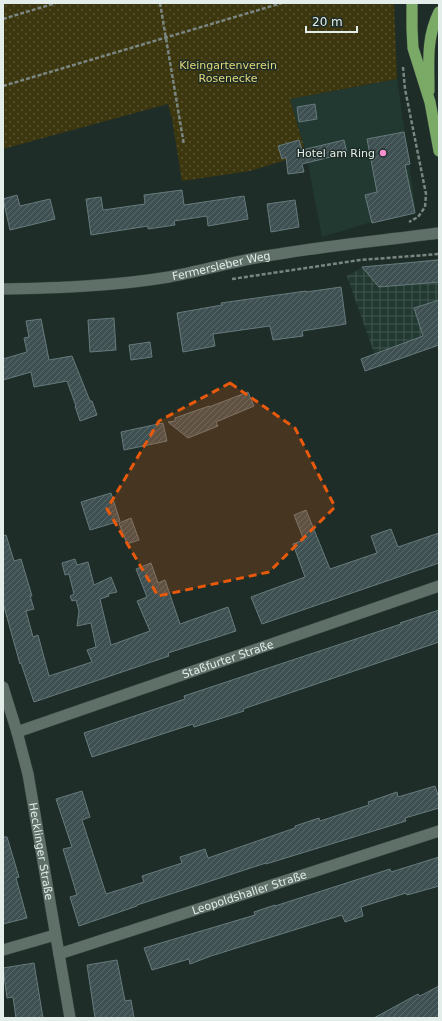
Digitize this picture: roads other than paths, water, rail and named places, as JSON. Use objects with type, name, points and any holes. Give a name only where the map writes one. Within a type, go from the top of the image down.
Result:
[{"type":"highway","points":[[412,3],[413,48],[430,102],[439,150]]},
{"type":"highway","points":[[430,102],[429,43],[431,32],[439,12]]},
{"type":"street","name":"Fermersleber Weg","points":[[3,289],[78,286],[142,281],[278,254],[343,244],[439,234]]},
{"type":"street","name":"Staßfurter Straße","points":[[17,732],[439,586]]},
{"type":"street","name":"Hecklinger Straße","points":[[3,687],[17,732],[32,796],[70,1018]]},
{"type":"street","name":"Leopoldshaller Straße","points":[[59,954],[439,831]]},
{"type":"street","points":[[3,950],[55,935]]},
{"type":"place","name":"Hotel am Ring","points":[[383,153]]},
{"type":"park label","name":"Kleingartenverein Rosenecke","points":[[228,71]]}]
